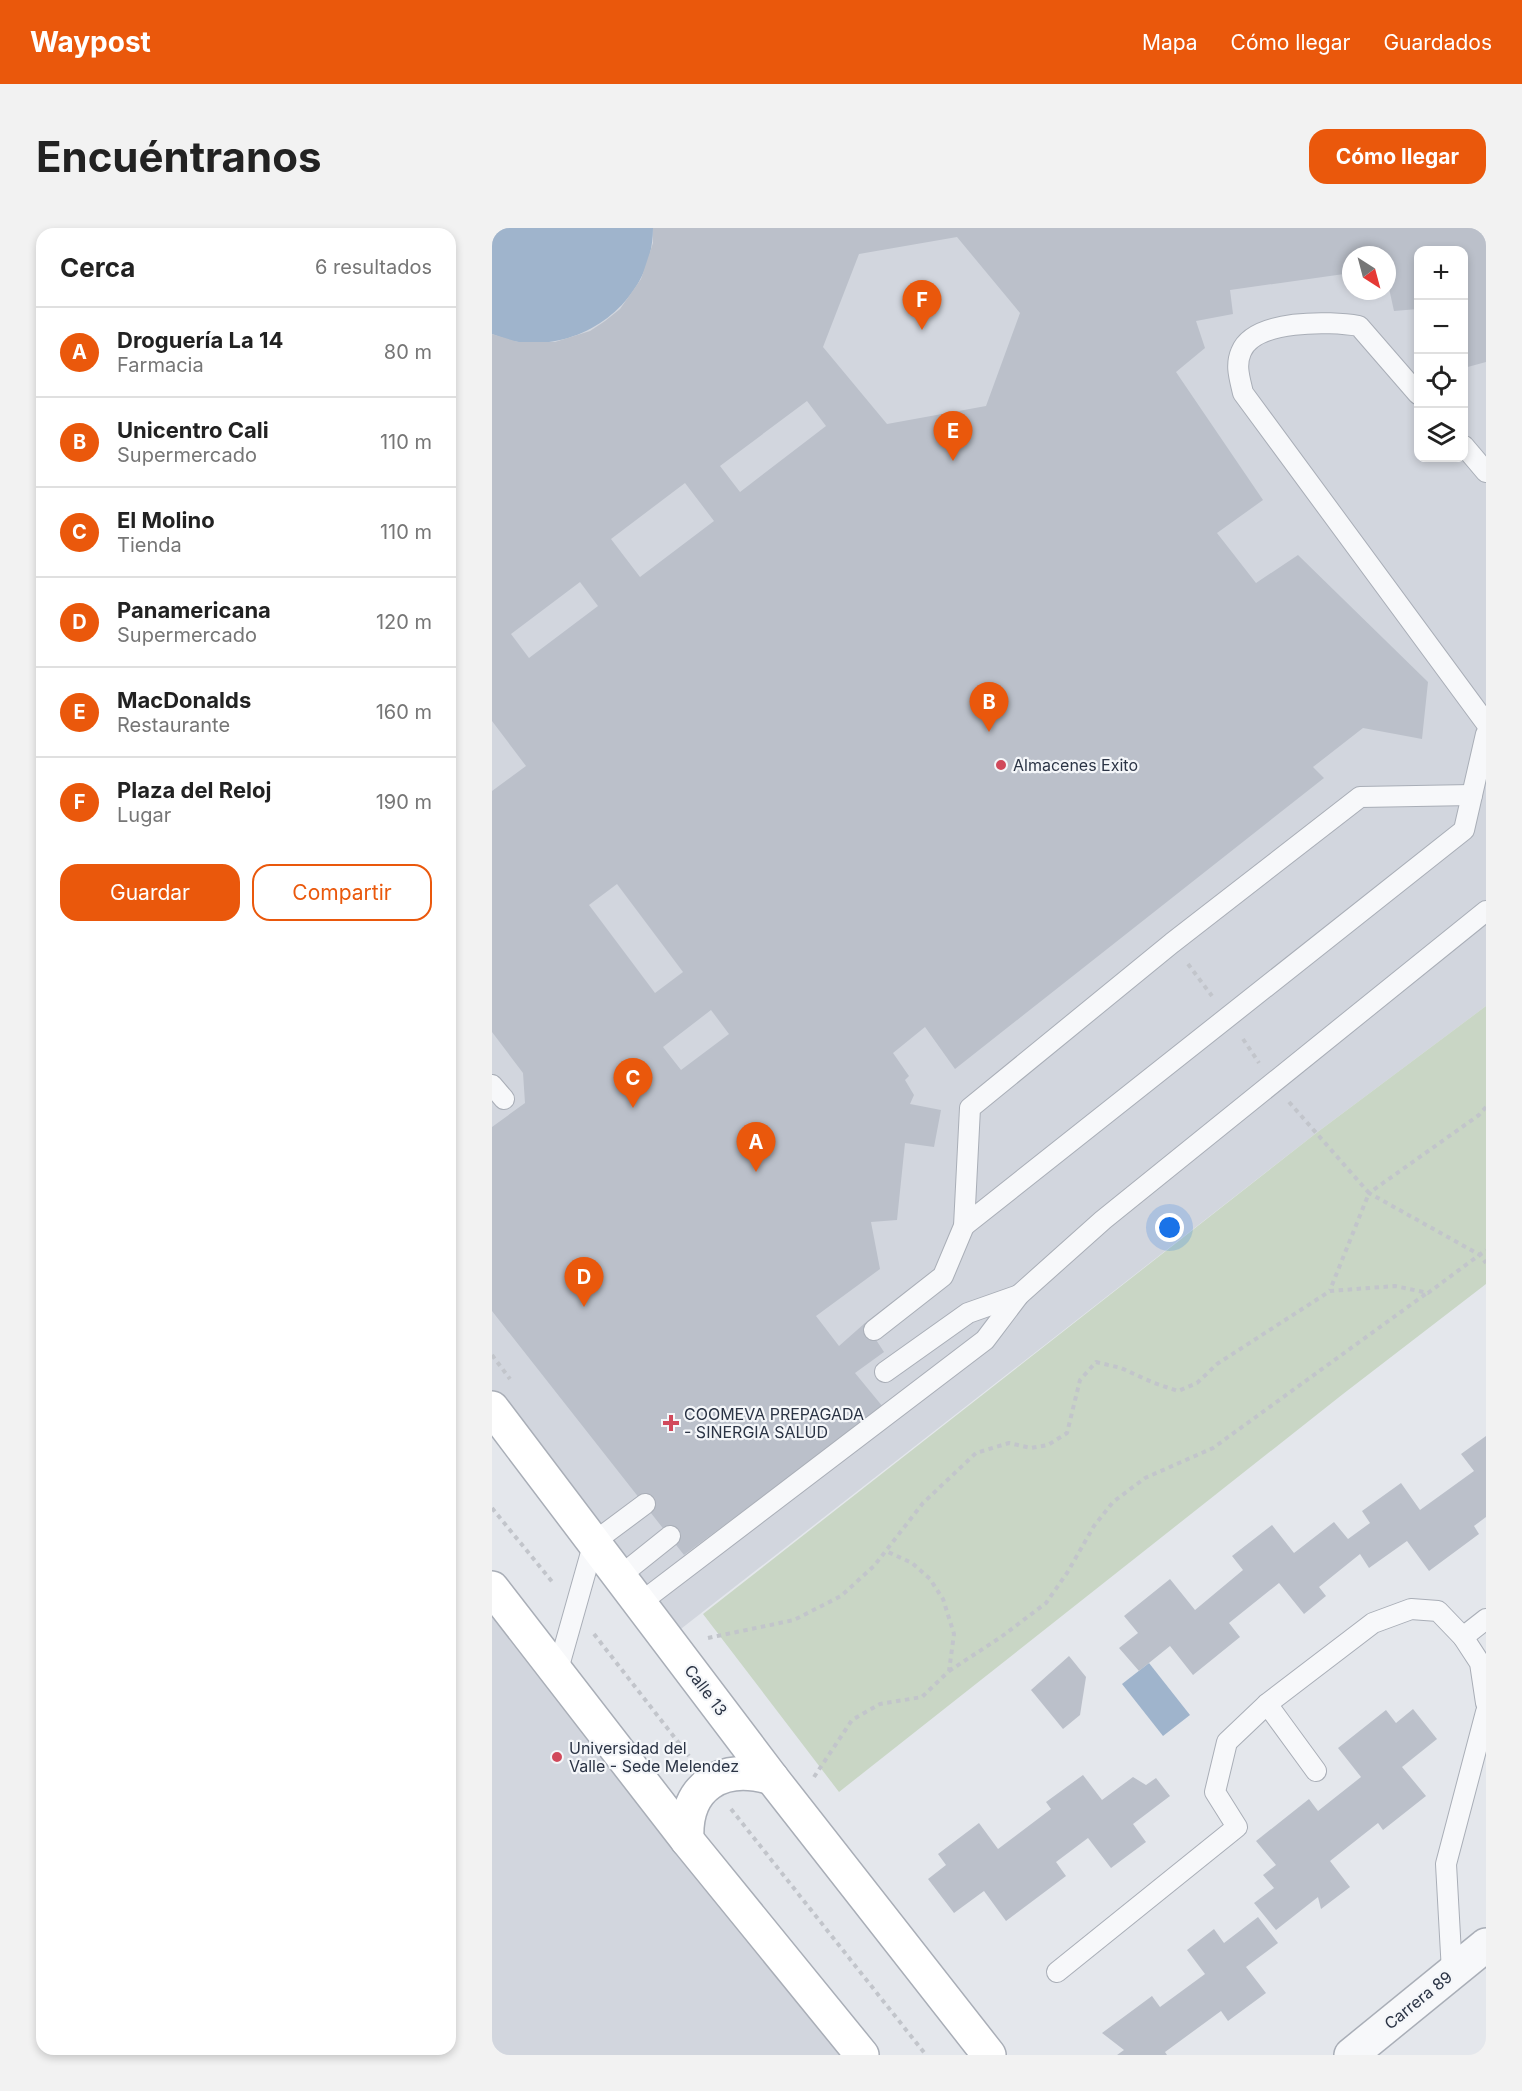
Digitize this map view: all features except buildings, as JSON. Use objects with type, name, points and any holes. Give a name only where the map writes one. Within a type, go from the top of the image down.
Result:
[{"type":"main road","name":"Calle 13","points":[[492,1408],[772,1778],[989,2055]]},
{"type":"main road","points":[[492,1588],[687,1840],[862,2055]]},
{"type":"main road","points":[[687,1840],[686,1821],[694,1799],[710,1782],[729,1773],[751,1772],[772,1778]]},
{"type":"street","name":"Carrera 89","points":[[1351,2055],[1486,1945]]},
{"type":"lane","points":[[1414,388],[1359,326],[1340,323],[1284,327],[1254,336],[1241,350],[1238,367],[1244,393],[1486,723]]},
{"type":"lane","points":[[1468,451],[1486,472]]},
{"type":"lane","points":[[964,1226],[1464,830],[1486,734]]},
{"type":"lane","points":[[874,1330],[943,1276],[964,1226],[970,1108],[1172,943],[1360,797],[1472,795]]},
{"type":"lane","points":[[640,1603],[985,1340],[1019,1295],[1102,1220],[1486,911]]},
{"type":"lane","points":[[885,1372],[968,1313],[1019,1295]]},
{"type":"lane","points":[[556,1673],[594,1542],[645,1504]]},
{"type":"lane","points":[[620,1576],[670,1536]]},
{"type":"lane","points":[[1057,1972],[1237,1827],[1215,1792],[1227,1742],[1267,1704],[1373,1623],[1411,1609],[1438,1611],[1463,1637],[1480,1663],[1486,1703]]},
{"type":"lane","points":[[1463,1637],[1486,1619]]},
{"type":"lane","points":[[1267,1704],[1316,1771]]},
{"type":"lane","points":[[1452,1972],[1446,1864],[1486,1712]]},
{"type":"path","points":[[1330,1291],[1369,1192],[1479,1115],[1486,1107]]},
{"type":"path","points":[[1315,1134],[1369,1192],[1479,1255],[1486,1263]]},
{"type":"path","points":[[805,1770],[812,1780],[842,1733],[852,1720],[865,1710],[880,1704],[922,1698],[949,1671],[1001,1637],[1046,1603],[1067,1573],[1094,1526],[1113,1502],[1145,1478],[1213,1448],[1486,1250]]},
{"type":"path","points":[[714,1647],[707,1638],[794,1620],[841,1596],[874,1566],[923,1503],[976,1453],[1009,1443],[1031,1448],[1048,1445],[1067,1433],[1080,1380],[1096,1362],[1121,1368],[1178,1391],[1197,1383],[1217,1364],[1330,1291],[1395,1286],[1428,1293]]},
{"type":"path","points":[[886,1551],[912,1563],[930,1579],[943,1599],[954,1634],[955,1647],[949,1671]]},
{"type":"shaded area","points":[[492,228],[1486,228],[1486,1006],[1315,1134],[668,1639],[492,1408]]},
{"type":"shaded area","name":"Universidad del Valle - Sede Melendez","points":[[492,1588],[862,2055],[492,2055]]},
{"type":"green space","points":[[1486,1006],[1486,1284],[839,1792],[703,1614],[1315,1134]]},
{"type":"water","points":[[492,228],[653,228],[650,253],[642,277],[629,297],[611,315],[591,328],[569,338],[544,343],[516,341],[492,334]]},
{"type":"water","points":[[1149,1663],[1190,1715],[1163,1736],[1122,1684]]},
{"type":"place","name":"Plaza del Reloj","points":[[922,330]]},
{"type":"place","name":"MacDonalds","points":[[953,461]]},
{"type":"place","name":"Unicentro Cali","points":[[989,732]]},
{"type":"place","name":"Almacenes Exito","points":[[1001,765]]},
{"type":"place","name":"El Molino","points":[[633,1108]]},
{"type":"place","name":"Droguería La 14","points":[[756,1172]]},
{"type":"place","name":"Panamericana","points":[[584,1307]]},
{"type":"place","name":"COOMEVA PREPAGADA - SINERGIA SALUD","points":[[671,1423]]},
{"type":"place","name":"Universidad del Valle - Sede Melendez","points":[[557,1757]]}]
